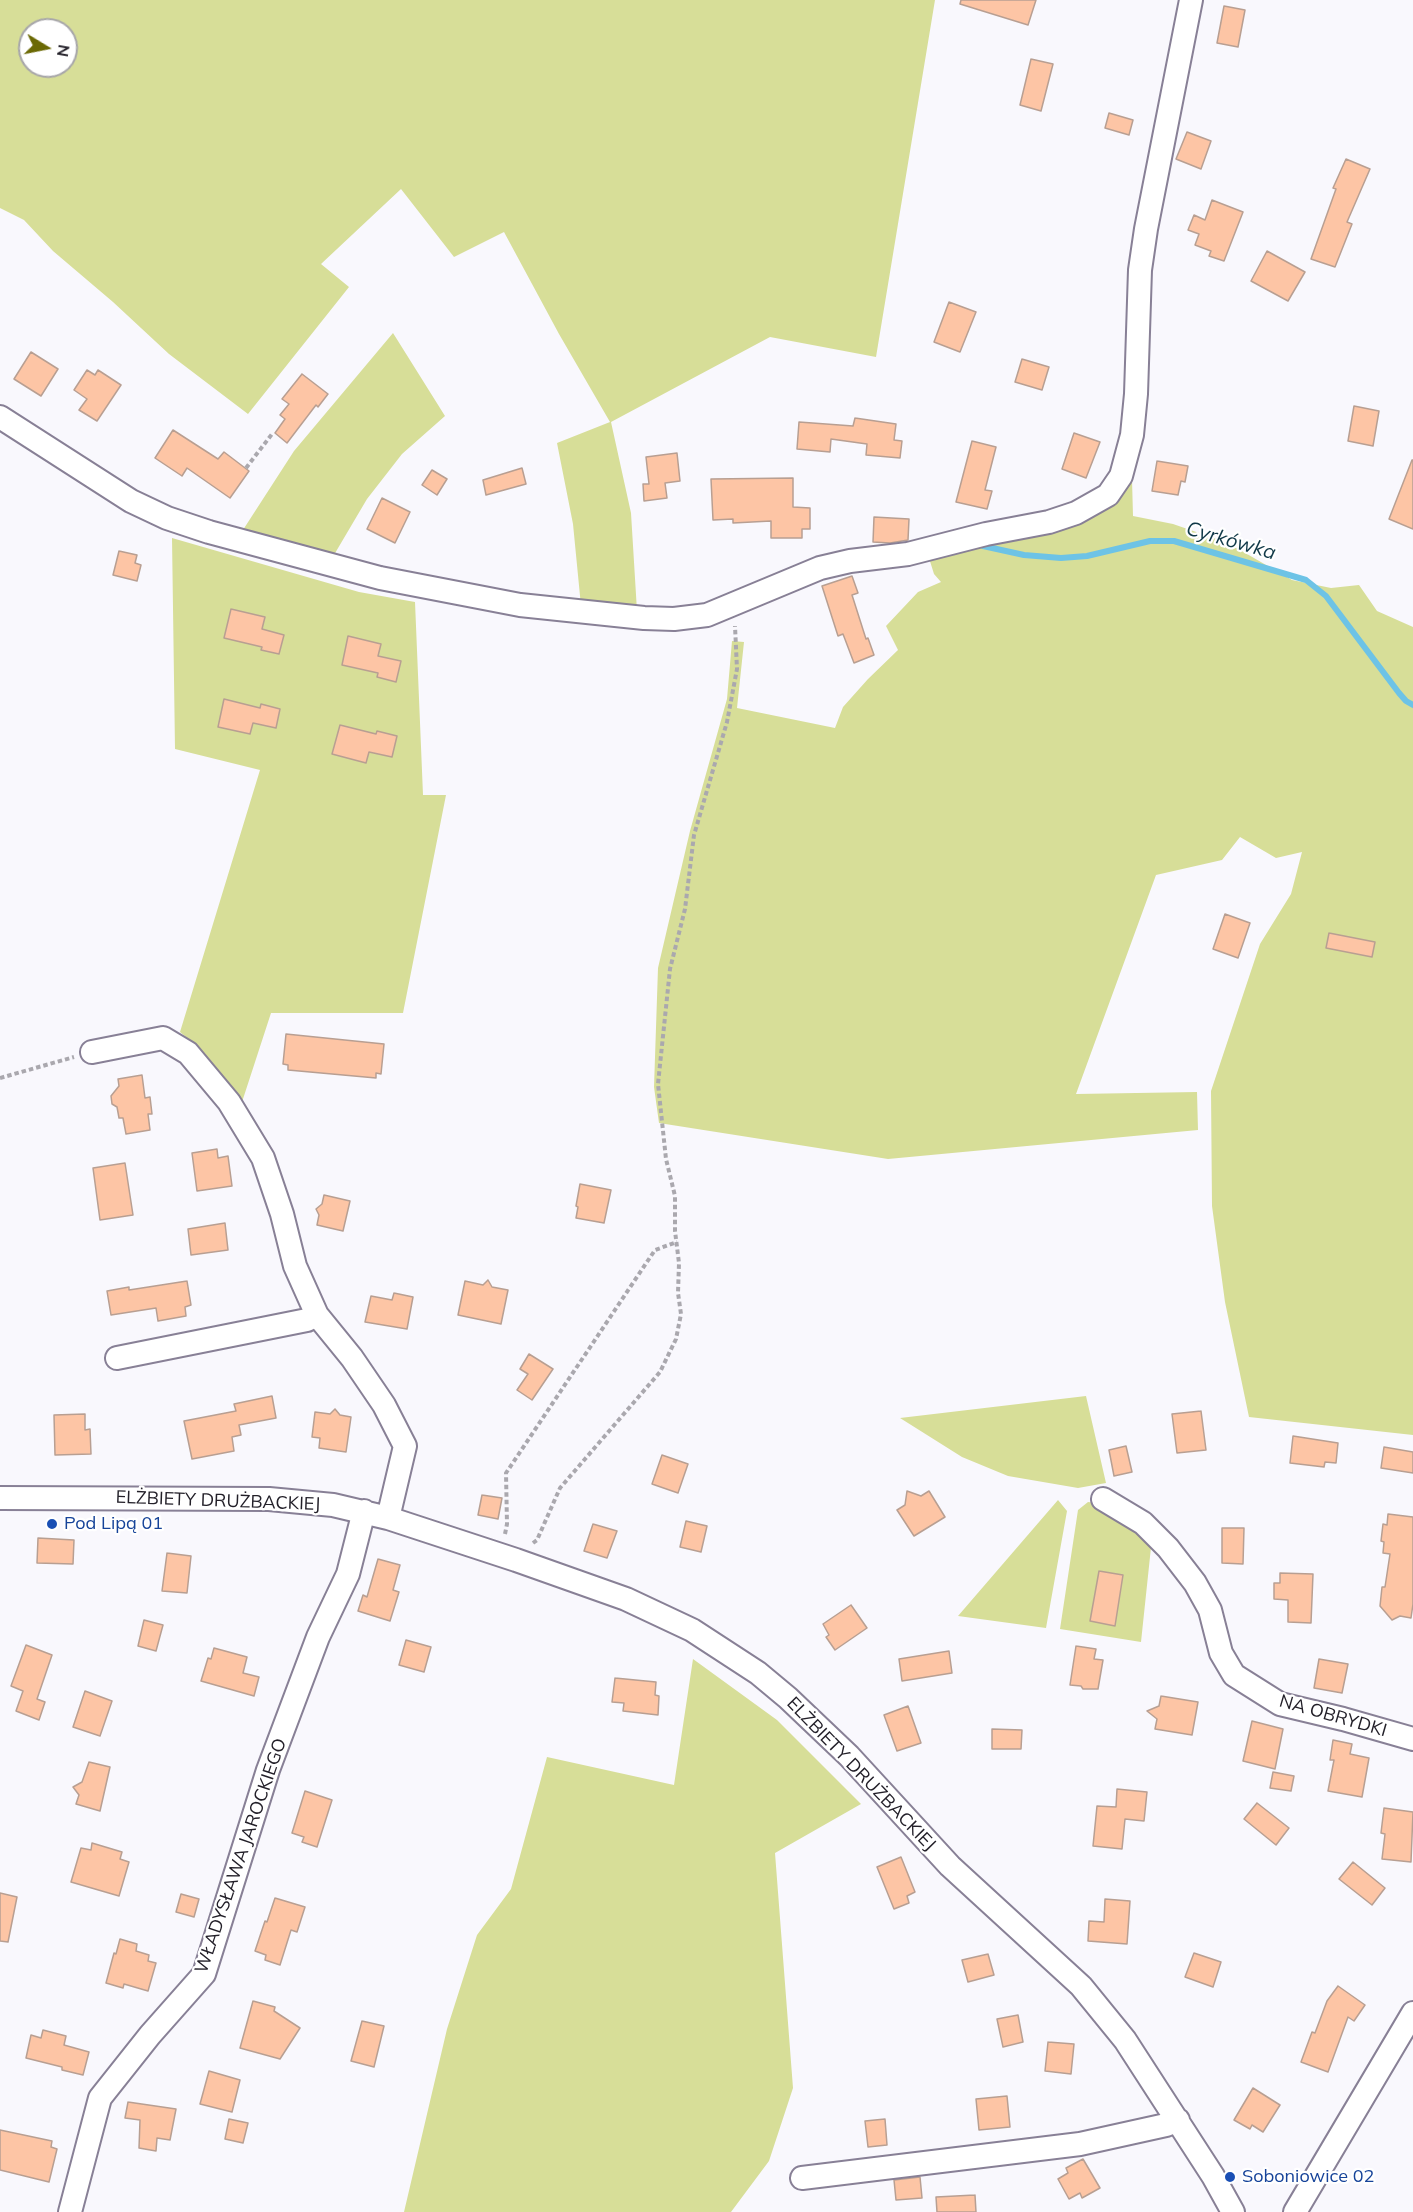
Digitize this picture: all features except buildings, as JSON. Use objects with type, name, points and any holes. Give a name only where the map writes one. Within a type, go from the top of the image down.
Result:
[{"type":"street","points":[[0,417],[131,501],[167,518],[219,535],[364,575],[520,605],[644,618],[674,619],[707,615],[820,568],[850,561],[908,554],[986,534],[1049,522],[1076,513],[1108,495],[1121,476],[1132,435],[1136,394],[1140,270],[1191,0]]},
{"type":"street","points":[[92,1052],[163,1038],[188,1053],[229,1102],[263,1158],[282,1214],[295,1266],[317,1315],[352,1358],[384,1405],[405,1446],[388,1518]]},
{"type":"street","points":[[117,1358],[307,1320],[317,1315]]},
{"type":"street","name":"ELŻBIETY DRUŻBACKIEJ","points":[[0,1498],[269,1499],[333,1504],[388,1518],[626,1599],[662,1615],[727,1651],[781,1692],[835,1742],[950,1866],[1081,1986],[1125,2040],[1213,2175],[1233,2212]]},
{"type":"street","name":"NA OBRYDKI","points":[[1103,1499],[1143,1522],[1168,1548],[1195,1583],[1210,1610],[1221,1653],[1233,1675],[1280,1704],[1413,1739]]},
{"type":"street","name":"WŁADYSŁAWA JAROCKIEGO","points":[[70,2212],[100,2098],[150,2035],[204,1974],[268,1770],[318,1637],[348,1574],[364,1511]]},
{"type":"street","points":[[1295,2212],[1413,2013]]},
{"type":"street","points":[[802,2178],[1080,2144],[1166,2125],[1178,2120]]},
{"type":"path","points":[[246,468],[272,434]]},
{"type":"path","points":[[677,1242],[655,1250],[506,1473],[507,1557],[537,1540],[560,1488],[660,1372],[676,1339],[681,1314],[678,1293],[679,1263],[675,1196],[666,1159],[658,1084],[670,969],[685,909],[694,834],[727,722],[737,669],[734,604]]},
{"type":"path","points":[[0,1078],[92,1052]]},
{"type":"green space","points":[[0,0],[935,0],[876,357],[770,337],[611,422],[631,513],[637,611],[581,606],[573,524],[557,443],[610,422],[504,232],[454,257],[401,189],[321,264],[349,287],[248,414],[169,354],[53,251],[24,220],[0,208]]},
{"type":"green space","points":[[393,333],[445,416],[402,454],[367,499],[331,560],[241,533],[294,451]]},
{"type":"green space","points":[[1132,479],[1133,516],[1173,524],[1228,543],[1292,580],[1331,588],[1359,585],[1377,611],[1413,627],[1413,1435],[1249,1417],[1225,1302],[1212,1206],[1211,1091],[1260,944],[1291,894],[1302,852],[1276,858],[1240,837],[1222,860],[1156,875],[1076,1094],[1197,1092],[1198,1130],[888,1159],[659,1123],[654,1087],[658,968],[690,831],[727,699],[732,641],[744,642],[737,708],[835,728],[843,707],[898,650],[886,626],[918,592],[941,582],[934,574],[929,558],[992,539],[1088,520],[1110,505]]},
{"type":"green space","points":[[172,538],[359,592],[415,602],[423,795],[446,795],[403,1013],[271,1013],[242,1102],[197,1046],[180,1032],[260,770],[175,749]]},
{"type":"green space","points":[[1086,1396],[1106,1483],[1078,1488],[1008,1476],[962,1457],[900,1418]]},
{"type":"green space","points":[[1058,1500],[1067,1511],[1046,1628],[958,1616]]},
{"type":"green space","points":[[1088,1502],[1105,1504],[1152,1538],[1141,1642],[1060,1629],[1078,1510]]},
{"type":"green space","points":[[693,1659],[777,1720],[861,1804],[775,1853],[793,2088],[769,2161],[731,2212],[404,2212],[447,2029],[477,1935],[511,1889],[547,1757],[674,1785]]},
{"type":"waterway","name":"Cyrkówka","points":[[983,546],[1024,555],[1061,558],[1087,556],[1150,541],[1174,541],[1306,580],[1326,596],[1399,693],[1413,705]]},
{"type":"place","name":"Pod Lipą 01","points":[[52,1524]]},
{"type":"place","name":"Soboniowice 02","points":[[1230,2177]]}]
